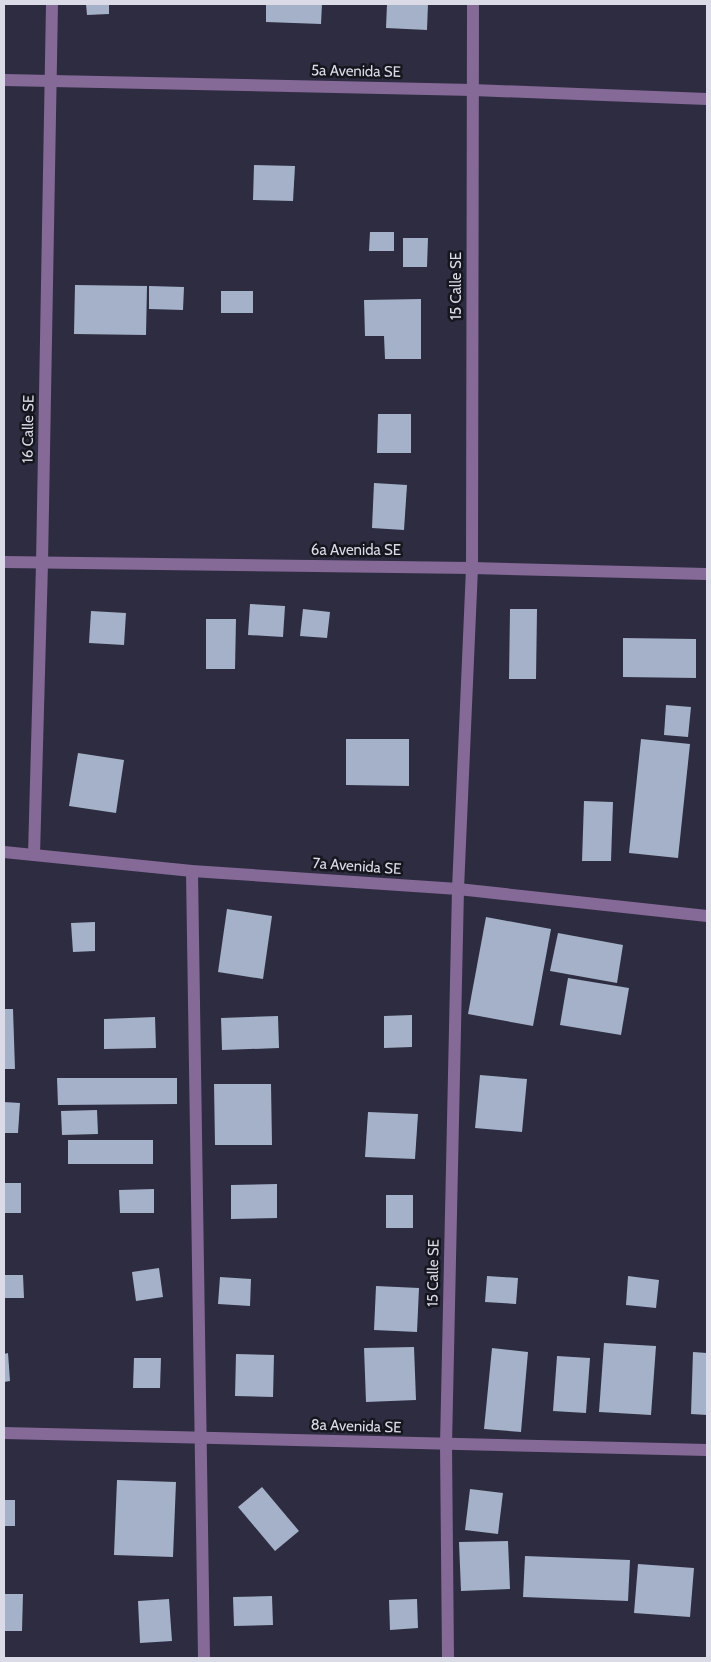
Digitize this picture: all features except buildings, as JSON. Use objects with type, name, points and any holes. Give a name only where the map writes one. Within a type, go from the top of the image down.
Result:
[{"type":"street","name":"16 Calle SE","points":[[34,855],[42,564],[52,4]]},
{"type":"street","name":"15 Calle SE","points":[[448,1658],[446,1445],[458,889],[472,568],[473,4]]},
{"type":"street","name":"5a Avenida SE","points":[[4,80],[473,90],[707,99]]},
{"type":"street","name":"6a Avenida SE","points":[[4,562],[42,564],[472,568],[707,574]]},
{"type":"street","name":"7a Avenida SE","points":[[4,852],[192,871],[458,889],[707,916]]},
{"type":"street","points":[[192,871],[204,1658]]},
{"type":"street","name":"8a Avenida SE","points":[[4,1433],[707,1450]]}]
